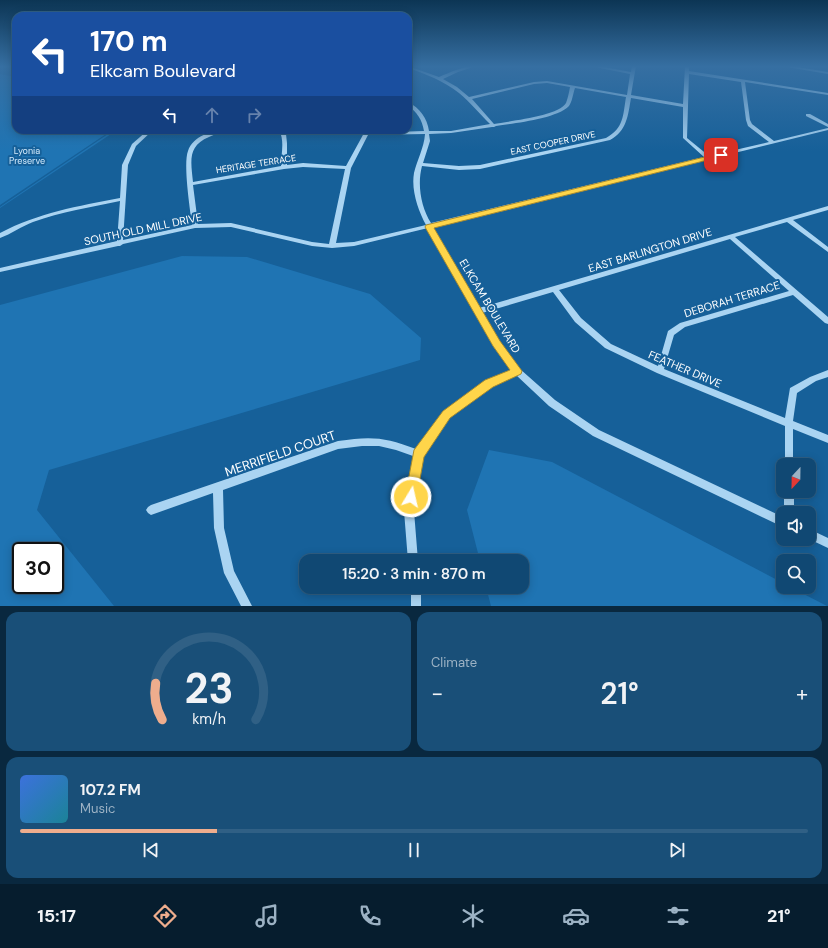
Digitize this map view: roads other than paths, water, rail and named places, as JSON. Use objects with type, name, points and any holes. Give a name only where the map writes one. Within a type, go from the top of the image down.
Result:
[{"type":"street","points":[[463,94],[494,126]]},
{"type":"street","points":[[468,99],[488,94]]},
{"type":"street","points":[[412,133],[464,131],[537,118],[560,110],[568,104],[571,94]]},
{"type":"street","points":[[619,94],[685,106]]},
{"type":"street","points":[[686,94],[685,138],[708,158]]},
{"type":"street","points":[[745,94],[750,125],[773,142]]},
{"type":"street","name":"EAST COOPER DRIVE","points":[[421,164],[459,168],[480,167],[599,142],[615,135],[622,128],[628,96]]},
{"type":"street","points":[[412,107],[425,122],[427,133]]},
{"type":"street","points":[[808,115],[828,128]]},
{"type":"street","name":"SOUTH OLD MILL DRIVE","points":[[0,270],[195,226],[231,225],[312,244],[332,246],[354,244],[429,227],[828,128]]},
{"type":"street","name":"ELKCAM BOULEVARD","points":[[427,133],[421,164],[417,174],[422,213],[496,344],[517,371],[552,403],[596,433],[776,519]]},
{"type":"street","points":[[120,244],[122,199],[127,158],[134,145],[146,134]]},
{"type":"street","points":[[195,226],[188,155],[190,150],[201,139],[214,134]]},
{"type":"street","points":[[284,134],[284,167]]},
{"type":"street","points":[[332,246],[348,168],[364,134]]},
{"type":"street","name":"HERITAGE TERRACE","points":[[191,184],[284,167],[304,165],[348,168]]},
{"type":"street","points":[[0,236],[15,227],[41,216],[122,199]]},
{"type":"street","name":"EAST BARLINGTON DRIVE","points":[[478,311],[828,208]]},
{"type":"street","points":[[788,220],[828,250]]},
{"type":"street","points":[[731,237],[828,321]]},
{"type":"street","name":"FEATHER DRIVE","points":[[555,289],[578,320],[608,346],[660,371],[828,439]]},
{"type":"street","name":"DEBORAH TERRACE","points":[[660,371],[671,333],[683,324],[794,292]]},
{"type":"street","points":[[412,554],[409,511],[418,454],[446,415],[489,384],[517,371]]},
{"type":"street","points":[[789,458],[789,423],[793,390],[828,373]]},
{"type":"street","name":"MERRIFIELD COURT","points":[[151,510],[218,488],[338,445],[376,441],[390,443],[418,454]]},
{"type":"street","points":[[218,488],[219,528],[229,573],[247,606]]},
{"type":"street","points":[[816,537],[828,543]]},
{"type":"street","points":[[416,594],[416,606]]},
{"type":"park label","name":"Lyonia Preserve","points":[[27,156]]}]
